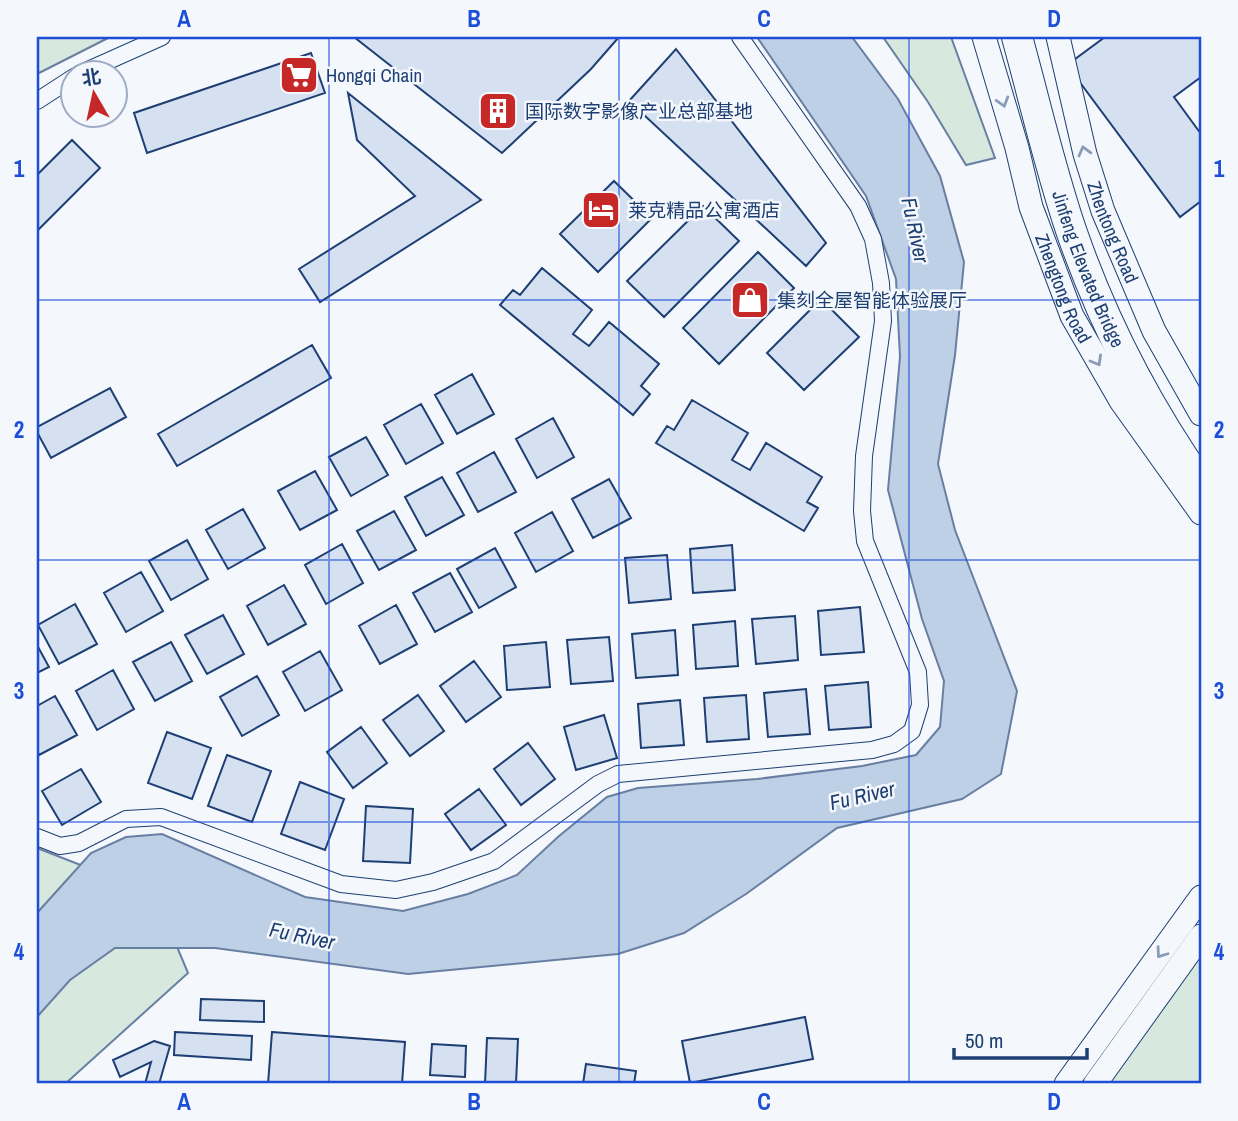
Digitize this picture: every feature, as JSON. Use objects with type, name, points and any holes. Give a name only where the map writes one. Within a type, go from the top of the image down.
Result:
[{"type":"highway","name":"Jinfeng Elevated Bridge","points":[[1017,37],[1054,176],[1072,234],[1097,295],[1145,397],[1201,484]]},
{"type":"highway","name":"Jinfeng Elevated Bridge","points":[[1033,37],[1081,213],[1140,351],[1201,458]]},
{"type":"main road","name":"Zhengtong Road","points":[[984,37],[1017,148],[1031,207],[1072,316],[1121,401],[1201,513]]},
{"type":"main road","name":"Zhentong Road","points":[[1058,37],[1085,154],[1102,211],[1154,331],[1201,414]]},
{"type":"main road","points":[[1066,1084],[1201,897]]},
{"type":"main road","points":[[1095,1084],[1201,936]]},
{"type":"street","points":[[110,60],[162,37]]},
{"type":"street","points":[[37,836],[60,846],[79,843],[126,820],[161,817],[341,884],[396,890],[433,882],[494,861],[598,784],[618,774],[872,750],[894,744],[912,731],[920,705],[918,672],[865,541],[862,511],[864,456],[883,321],[881,283],[873,239],[858,206],[740,37]]},
{"type":"street","points":[[37,101],[60,86]]},
{"type":"shaded area","points":[[37,37],[110,37],[60,60],[37,74]]},
{"type":"shaded area","points":[[883,37],[951,37],[995,158],[966,165],[928,102]]},
{"type":"shaded area","points":[[37,848],[155,894],[188,973],[65,1084],[37,1084]]},
{"type":"shaded area","points":[[1201,955],[1201,1084],[1107,1084]]},
{"type":"water","name":"Fu River","points":[[757,37],[852,37],[898,99],[940,176],[964,262],[955,355],[938,464],[955,530],[1017,691],[1001,774],[962,799],[837,828],[746,894],[684,933],[618,954],[408,974],[215,948],[115,948],[70,980],[37,1017],[37,913],[91,853],[126,837],[162,834],[305,897],[403,911],[468,894],[517,875],[607,797],[638,788],[757,779],[862,766],[916,755],[940,727],[944,681],[922,619],[888,490],[900,357],[896,279],[866,196]]},
{"type":"building","name":"国际数字影像产业总部基地","points":[[354,37],[619,37],[591,69],[502,153]]},
{"type":"building","points":[[1105,37],[1201,37],[1201,77],[1174,97],[1201,134],[1201,201],[1180,217],[1067,65]]},
{"type":"building","points":[[676,49],[826,243],[806,266],[629,101]]},
{"type":"building","points":[[311,53],[325,93],[147,153],[134,113]]},
{"type":"building","points":[[348,93],[481,200],[320,302],[299,269],[415,196],[357,140]]},
{"type":"building","points":[[72,140],[100,168],[37,231],[37,175]]},
{"type":"building","points":[[614,181],[652,218],[598,272],[560,234]]},
{"type":"building","points":[[703,206],[739,241],[664,317],[627,281]]},
{"type":"building","points":[[758,252],[794,288],[719,364],[683,328]]},
{"type":"building","points":[[542,268],[592,310],[573,334],[589,346],[609,322],[659,364],[641,386],[650,394],[633,415],[500,305],[513,290],[520,295]]},
{"type":"building","points":[[821,299],[859,337],[804,390],[767,353]]},
{"type":"building","points":[[312,345],[331,378],[177,466],[158,434]]},
{"type":"building","points":[[472,374],[494,414],[457,434],[435,395]]},
{"type":"building","points":[[110,388],[126,417],[51,458],[37,427]]},
{"type":"building","points":[[692,400],[748,433],[732,460],[750,470],[766,443],[822,477],[807,502],[818,508],[804,531],[656,443],[667,426],[674,430]]},
{"type":"building","points":[[421,404],[443,443],[406,464],[384,425]]},
{"type":"building","points":[[553,418],[574,457],[537,478],[516,439]]},
{"type":"building","points":[[366,437],[388,475],[351,496],[329,457]]},
{"type":"building","points":[[494,452],[516,492],[478,512],[457,473]]},
{"type":"building","points":[[315,471],[337,510],[300,530],[278,491]]},
{"type":"building","points":[[442,477],[464,515],[426,536],[405,497]]},
{"type":"building","points":[[609,479],[631,518],[593,538],[572,499]]},
{"type":"building","points":[[243,509],[265,548],[228,569],[206,530]]},
{"type":"building","points":[[394,511],[416,550],[379,570],[357,531]]},
{"type":"building","points":[[552,512],[573,551],[536,572],[515,533]]},
{"type":"building","points":[[187,540],[208,579],[171,600],[149,561]]},
{"type":"building","points":[[342,544],[363,583],[326,604],[305,565]]},
{"type":"building","points":[[732,545],[735,590],[693,593],[690,549]]},
{"type":"building","points":[[495,548],[516,587],[479,608],[457,569]]},
{"type":"building","points":[[667,555],[671,599],[629,603],[625,558]]},
{"type":"building","points":[[141,572],[163,611],[126,632],[104,593]]},
{"type":"building","points":[[450,573],[472,612],[435,632],[413,593]]},
{"type":"building","points":[[284,585],[306,624],[268,645],[247,606]]},
{"type":"building","points":[[75,604],[97,644],[59,664],[38,625]]},
{"type":"building","points":[[396,605],[417,644],[380,664],[359,626]]},
{"type":"building","points":[[860,607],[864,652],[821,655],[818,611]]},
{"type":"building","points":[[223,615],[244,654],[207,674],[185,635]]},
{"type":"building","points":[[795,616],[798,660],[756,664],[752,619]]},
{"type":"building","points":[[735,621],[738,666],[696,669],[693,625]]},
{"type":"building","points":[[675,630],[678,675],[636,678],[632,634]]},
{"type":"building","points":[[609,637],[613,681],[571,684],[567,640]]},
{"type":"building","points":[[171,642],[192,681],[155,701],[133,662]]},
{"type":"building","points":[[546,642],[550,687],[507,690],[504,646]]},
{"type":"building","points":[[37,645],[49,667],[37,673]]},
{"type":"building","points":[[320,651],[342,690],[305,711],[283,672]]},
{"type":"building","points":[[474,661],[501,697],[466,722],[440,686]]},
{"type":"building","points":[[113,670],[134,709],[97,730],[76,691]]},
{"type":"building","points":[[257,676],[279,715],[242,736],[220,697]]},
{"type":"building","points":[[868,682],[871,727],[829,730],[825,686]]},
{"type":"building","points":[[806,689],[810,734],[768,737],[764,693]]},
{"type":"building","points":[[418,695],[444,731],[410,756],[383,720]]},
{"type":"building","points":[[746,695],[749,739],[707,742],[704,698]]},
{"type":"building","points":[[55,696],[77,735],[39,755],[37,706]]},
{"type":"building","points":[[680,700],[684,745],[641,748],[638,704]]},
{"type":"building","points":[[604,715],[617,758],[576,770],[564,727]]},
{"type":"building","points":[[361,727],[387,763],[353,788],[327,752]]},
{"type":"building","points":[[167,732],[211,748],[192,799],[148,783]]},
{"type":"building","points":[[528,743],[555,779],[521,805],[494,769]]},
{"type":"building","points":[[227,755],[271,771],[252,822],[208,806]]},
{"type":"building","points":[[81,769],[101,802],[62,825],[42,791]]},
{"type":"building","points":[[300,782],[344,799],[325,850],[281,834]]},
{"type":"building","points":[[479,789],[506,825],[471,850],[445,814]]},
{"type":"building","points":[[366,806],[413,809],[410,863],[363,861]]},
{"type":"building","points":[[201,999],[264,1001],[264,1022],[200,1020]]},
{"type":"building","points":[[805,1017],[813,1059],[690,1083],[682,1041]]},
{"type":"building","points":[[175,1032],[252,1036],[251,1060],[174,1055]]},
{"type":"building","points":[[272,1032],[405,1042],[402,1084],[268,1084]]},
{"type":"building","points":[[487,1038],[518,1039],[516,1084],[485,1084]]},
{"type":"building","points":[[154,1041],[170,1046],[159,1084],[145,1084],[151,1062],[120,1077],[113,1060]]},
{"type":"building","points":[[432,1044],[466,1046],[465,1077],[430,1075]]},
{"type":"building","points":[[586,1064],[636,1071],[634,1084],[583,1084]]},
{"type":"place","name":"Hongqi Chain","points":[[299,75]]},
{"type":"place","name":"国际数字影像产业总部基地","points":[[498,111]]},
{"type":"place","name":"莱克精品公寓酒店","points":[[601,210]]},
{"type":"place","name":"集刻全屋智能体验展厅","points":[[750,300]]}]
